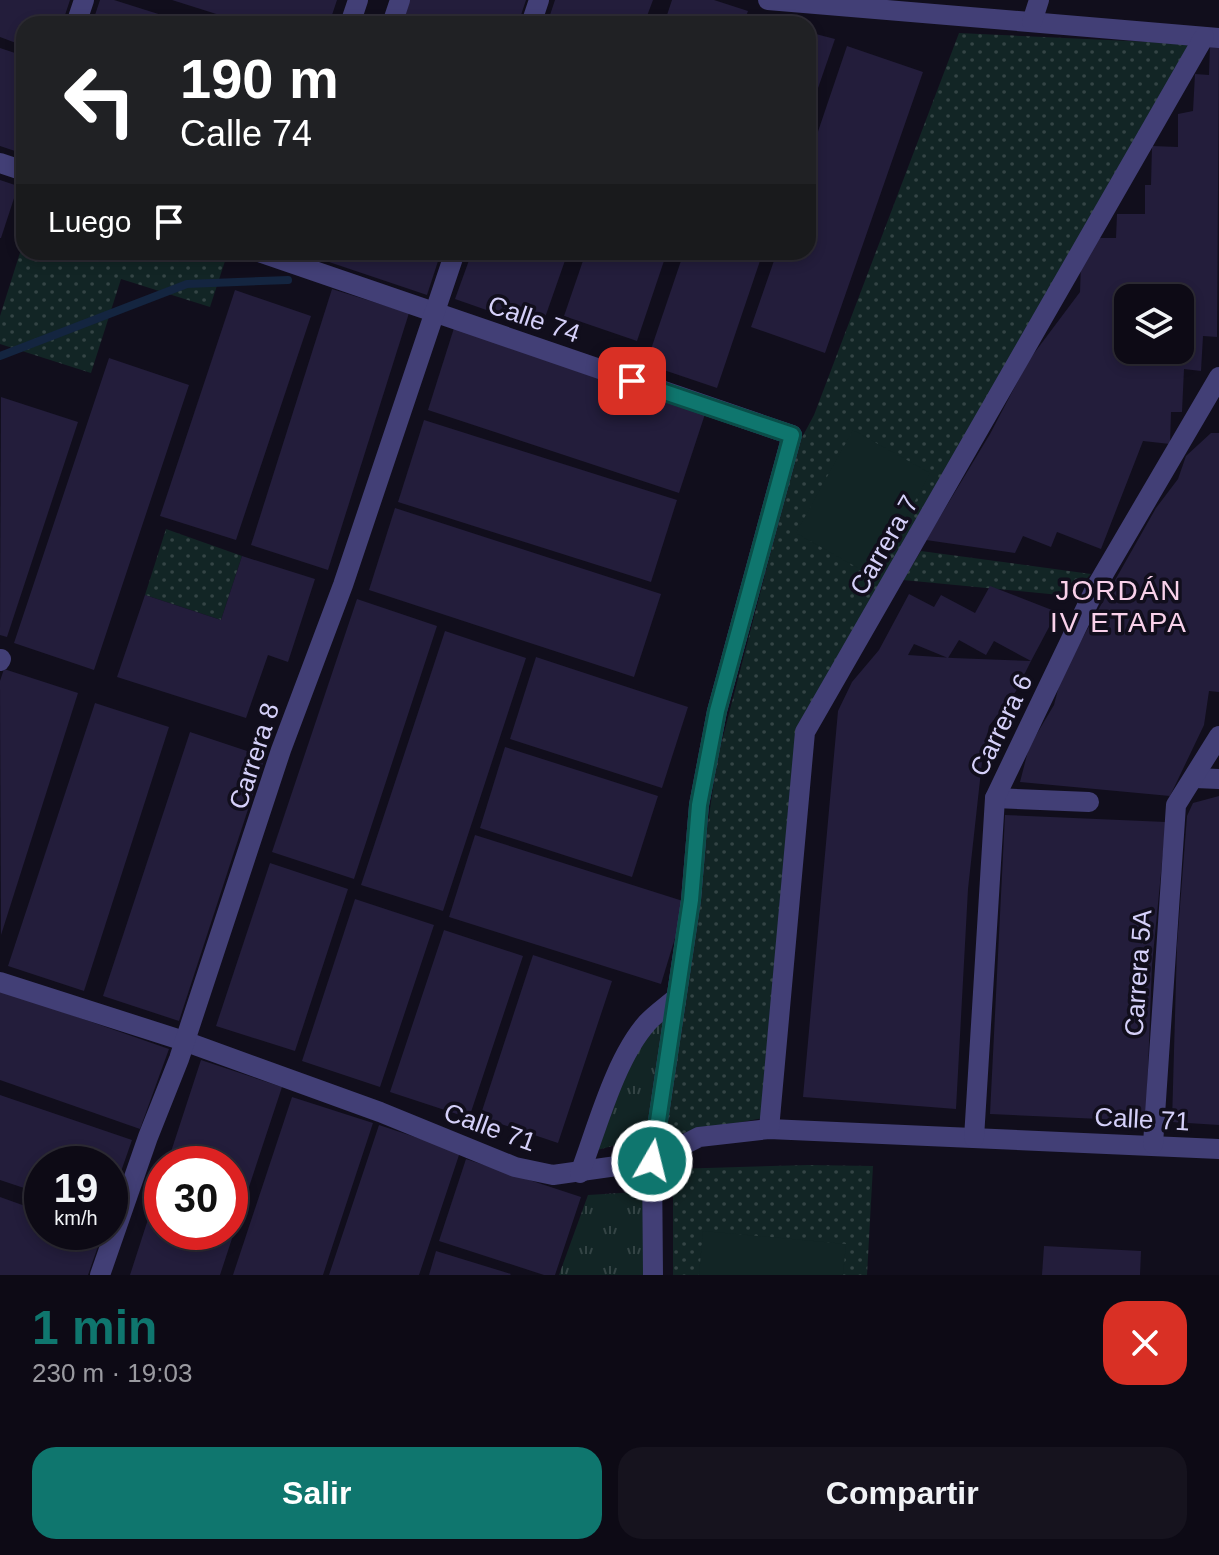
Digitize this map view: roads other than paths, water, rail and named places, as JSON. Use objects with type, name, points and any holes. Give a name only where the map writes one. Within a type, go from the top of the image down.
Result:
[{"type":"street","points":[[768,0],[1212,38]]},
{"type":"street","points":[[1032,22],[1039,0]]},
{"type":"street","name":"Carrera 7","points":[[769,1129],[805,732],[1212,38]]},
{"type":"street","name":"Carrera 8","points":[[100,1275],[184,1041],[281,750],[343,585],[452,260]]},
{"type":"street","name":"Calle 74","points":[[315,261],[434,312],[792,435],[717,711],[699,805],[691,900],[676,998]]},
{"type":"street","name":"Carrera 6","points":[[974,1138],[995,798],[1096,587],[1210,409],[1219,377]]},
{"type":"street","points":[[1219,736],[1195,778],[1219,779]]},
{"type":"street","name":"Carrera 5A","points":[[1153,1144],[1176,805],[1195,778]]},
{"type":"street","points":[[995,798],[1089,802]]},
{"type":"street","name":"Calle 71","points":[[0,982],[184,1041],[380,1112],[515,1167],[553,1175],[652,1161],[699,1137],[769,1129],[1219,1149]]},
{"type":"street","points":[[653,1275],[652,1161],[676,998]]},
{"type":"street","points":[[580,1173],[631,1047],[647,1023],[676,998]]},
{"type":"waterway","points":[[0,356],[187,284],[288,280]]},
{"type":"district","name":"JORDÁN IV ETAPA","points":[[1119,606]]}]
